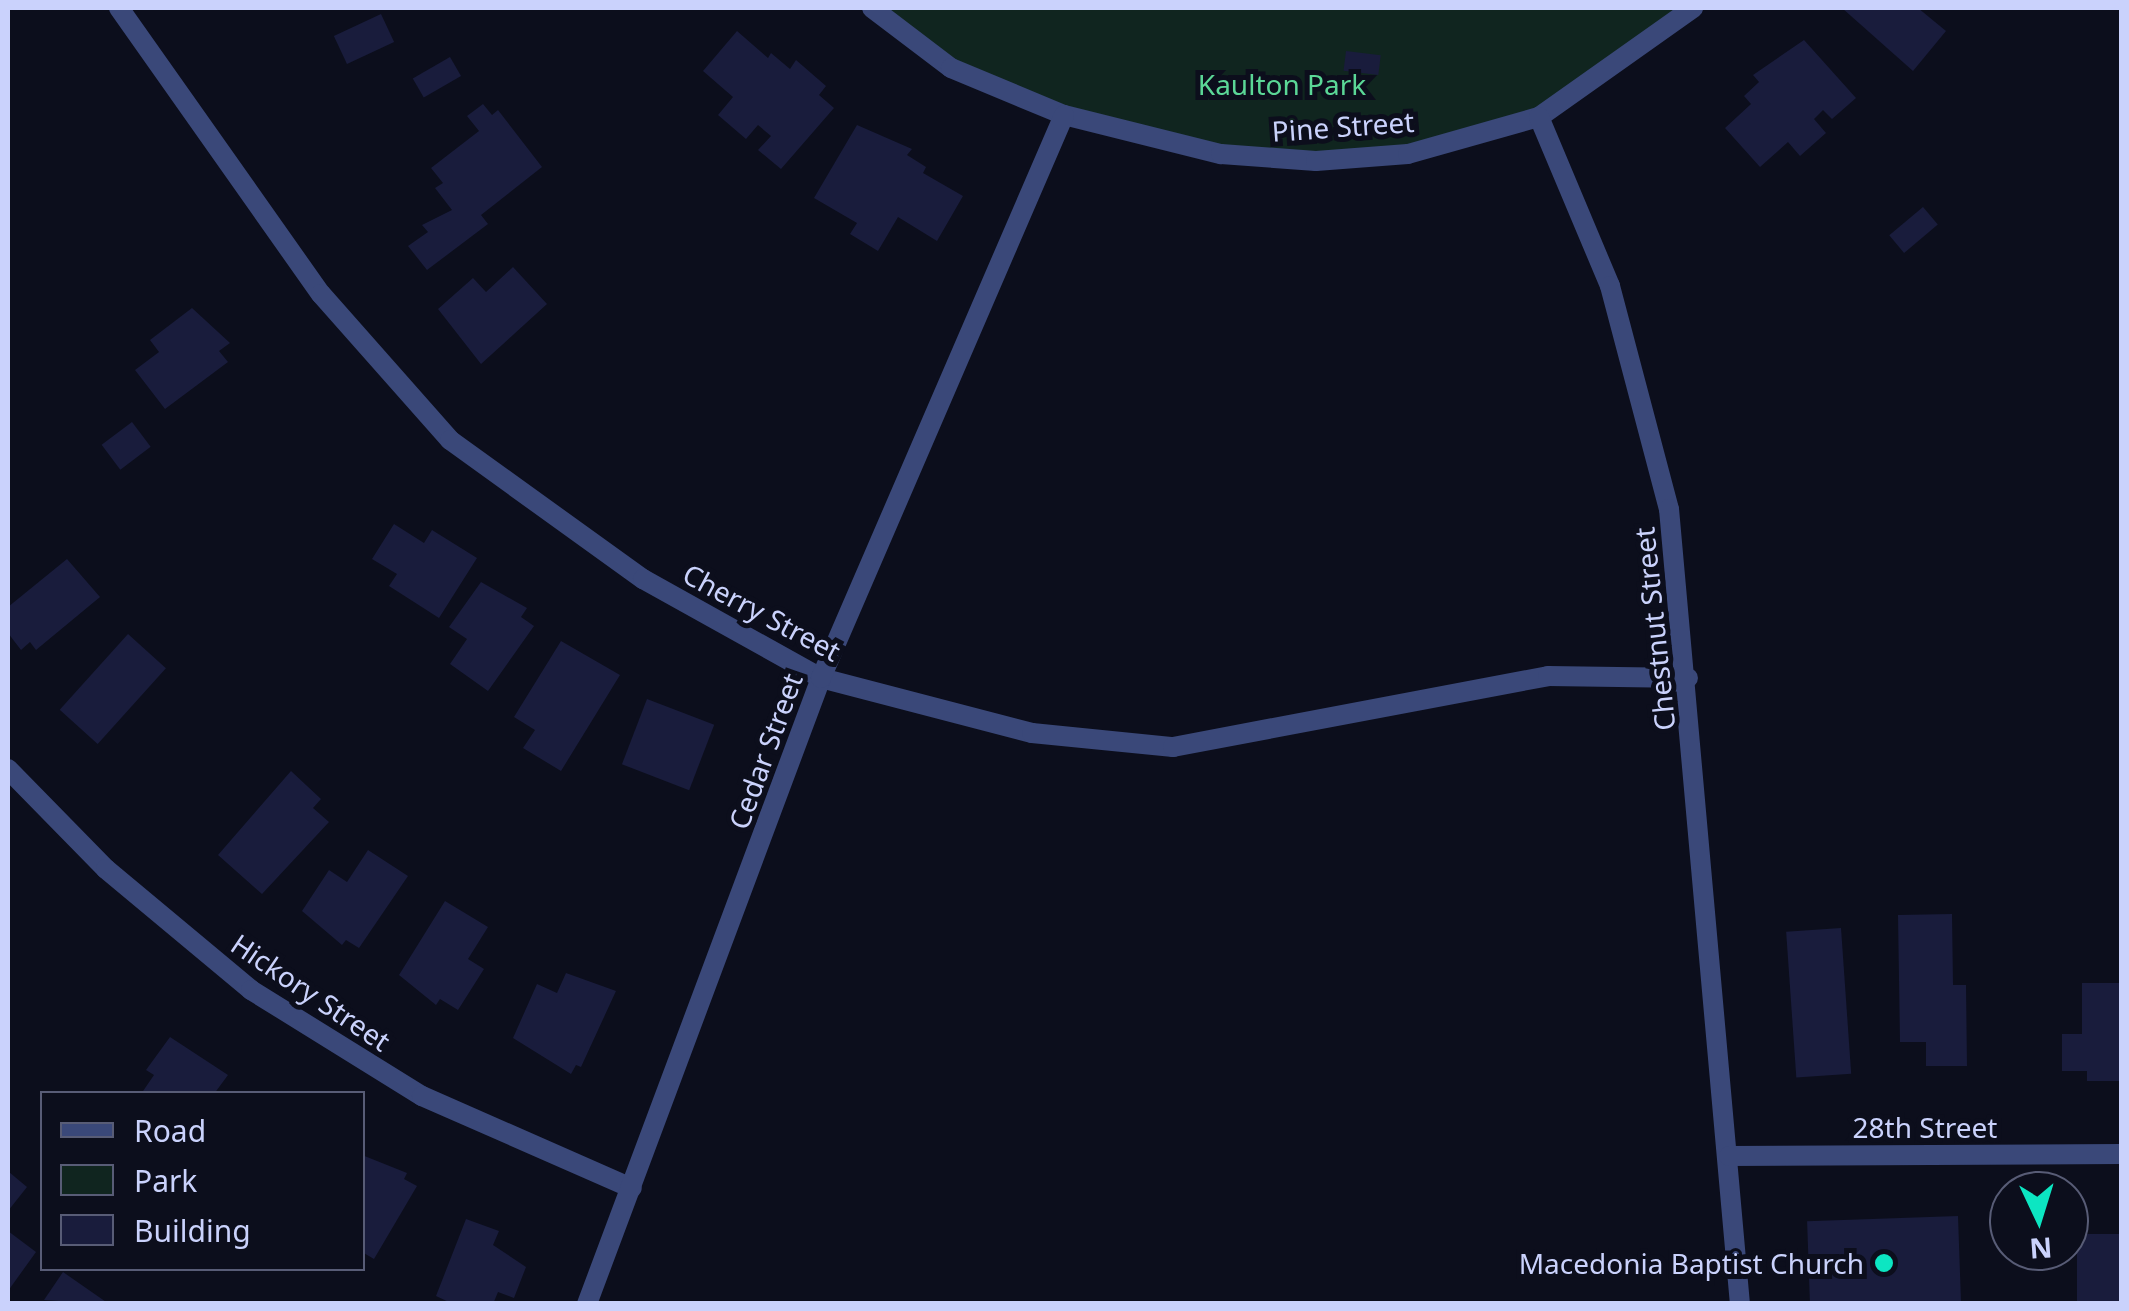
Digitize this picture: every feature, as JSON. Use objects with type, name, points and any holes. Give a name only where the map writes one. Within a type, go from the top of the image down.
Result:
[{"type":"street","name":"Cherry Street","points":[[118,8],[321,294],[450,440],[643,580],[820,678],[1032,733],[1174,747],[1548,676],[1688,678]]},
{"type":"street","name":"Pine Street","points":[[872,8],[952,68],[1064,115],[1221,154],[1316,161],[1408,154],[1539,117],[1693,8]]},
{"type":"street","name":"Cedar Street","points":[[587,1304],[820,678],[1064,115]]},
{"type":"street","name":"Chestnut Street","points":[[1539,117],[1610,286],[1649,417],[1668,509],[1688,678],[1740,1304]]},
{"type":"street","name":"Hickory Street","points":[[8,768],[106,869],[251,990],[422,1096],[632,1188]]},
{"type":"street","name":"28th Street","points":[[1729,1156],[2122,1154]]},
{"type":"green space","name":"Kaulton Park","points":[[872,8],[1693,8],[1539,117],[1408,154],[1268,160],[992,88]]},
{"type":"building","points":[[1842,8],[1918,8],[1946,31],[1913,71]]},
{"type":"building","points":[[381,14],[394,42],[347,64],[334,36]]},
{"type":"building","points":[[737,31],[768,58],[771,53],[790,69],[796,60],[826,86],[819,95],[834,108],[781,169],[758,150],[771,136],[758,125],[746,139],[718,115],[733,97],[703,71]]},
{"type":"building","points":[[1804,40],[1856,98],[1832,119],[1823,110],[1814,119],[1826,133],[1800,156],[1788,142],[1760,167],[1725,128],[1751,104],[1744,96],[1759,82],[1753,75]]},
{"type":"building","points":[[1346,51],[1381,55],[1378,75],[1344,71]]},
{"type":"building","points":[[450,57],[461,76],[424,98],[413,78]]},
{"type":"building","points":[[483,104],[492,115],[498,110],[542,167],[481,215],[488,224],[427,270],[408,246],[428,232],[422,225],[452,210],[435,188],[443,183],[431,168],[479,131],[467,116]]},
{"type":"building","points":[[857,125],[912,149],[907,155],[926,167],[923,173],[963,196],[937,241],[898,217],[878,251],[850,234],[857,223],[814,198]]},
{"type":"building","points":[[1923,207],[1938,225],[1904,253],[1889,235]]},
{"type":"building","points":[[513,267],[547,304],[481,364],[438,309],[473,278],[486,292]]},
{"type":"building","points":[[192,308],[230,343],[219,351],[228,362],[165,409],[135,370],[159,352],[150,340]]},
{"type":"building","points":[[132,422],[151,447],[120,470],[102,445]]},
{"type":"building","points":[[394,524],[424,543],[432,530],[477,558],[439,618],[389,586],[397,574],[372,559]]},
{"type":"building","points":[[67,559],[100,597],[36,650],[30,642],[21,650],[8,633],[8,607]]},
{"type":"building","points":[[481,582],[527,608],[521,617],[534,626],[488,691],[450,664],[467,639],[449,627]]},
{"type":"building","points":[[128,634],[166,668],[98,744],[60,710]]},
{"type":"building","points":[[561,641],[620,675],[561,771],[523,748],[535,730],[514,717]]},
{"type":"building","points":[[647,699],[714,725],[689,790],[622,764]]},
{"type":"building","points":[[291,771],[321,799],[313,808],[329,822],[262,894],[218,855]]},
{"type":"building","points":[[368,850],[408,876],[359,948],[346,940],[342,945],[302,911],[329,870],[347,882]]},
{"type":"building","points":[[445,901],[488,927],[468,959],[484,969],[458,1010],[440,999],[436,1005],[399,975]]},
{"type":"building","points":[[1952,914],[1953,985],[1966,985],[1967,1066],[1926,1066],[1926,1042],[1900,1042],[1898,915]]},
{"type":"building","points":[[1841,928],[1851,1074],[1796,1077],[1786,932]]},
{"type":"building","points":[[566,973],[616,991],[581,1067],[576,1065],[571,1074],[513,1038],[537,984],[557,993]]},
{"type":"building","points":[[2082,983],[2122,983],[2122,1081],[2087,1081],[2087,1071],[2062,1071],[2062,1034],[2082,1034]]},
{"type":"building","points":[[170,1037],[228,1075],[216,1091],[143,1091],[154,1075],[146,1070]]},
{"type":"building","points":[[365,1156],[407,1173],[404,1179],[417,1186],[374,1259],[365,1254]]},
{"type":"building","points":[[8,1174],[27,1187],[8,1211]]},
{"type":"building","name":"Macedonia Baptist Church","points":[[1958,1216],[1961,1304],[1810,1304],[1807,1221]]},
{"type":"building","points":[[466,1219],[499,1231],[493,1245],[526,1267],[514,1298],[498,1292],[493,1304],[453,1304],[436,1296]]},
{"type":"building","points":[[8,1231],[36,1252],[8,1291]]},
{"type":"building","points":[[2089,1234],[2122,1234],[2122,1304],[2077,1304],[2077,1271],[2089,1271]]},
{"type":"building","points":[[63,1272],[109,1304],[44,1300]]},
{"type":"place","name":"Macedonia Baptist Church","points":[[1884,1263]]}]
